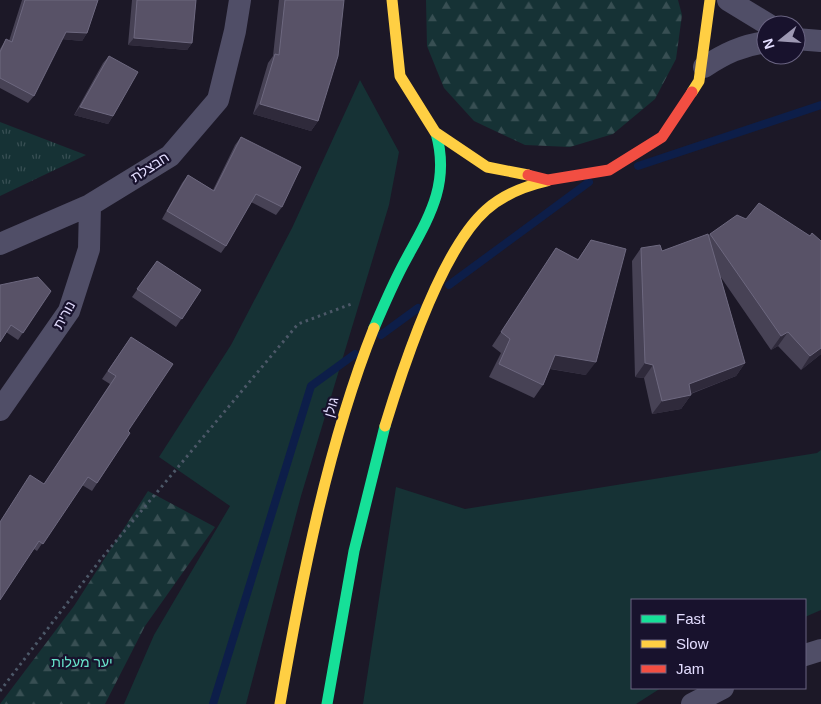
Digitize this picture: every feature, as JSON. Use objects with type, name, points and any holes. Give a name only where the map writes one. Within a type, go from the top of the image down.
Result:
[{"type":"street","name":"חבצלת","points":[[0,244],[90,206],[170,156],[218,100],[235,30],[240,0]]},
{"type":"street","points":[[392,0],[392,42],[398,67],[407,92],[420,113],[436,133],[469,158],[498,172],[547,181]]},
{"type":"street","points":[[327,704],[346,594],[370,486],[394,400],[421,323],[444,274],[477,220],[490,207],[516,190],[529,184],[572,180],[598,174],[622,165],[644,152],[663,136],[680,117],[692,96],[704,67],[710,41],[710,0]]},
{"type":"street","points":[[728,0],[756,18]]},
{"type":"street","points":[[704,67],[721,55],[743,46],[756,44]]},
{"type":"street","name":"גולן","points":[[280,704],[298,605],[336,443],[360,365],[390,290],[438,196],[442,172],[442,154],[441,145],[436,133]]},
{"type":"street","name":"נורית","points":[[0,410],[69,312],[89,249],[90,206]]},
{"type":"street","points":[[806,655],[821,650]]},
{"type":"street","points":[[692,704],[722,689]]},
{"type":"path","points":[[0,691],[101,559],[298,324],[390,290]]},
{"type":"green space","points":[[426,0],[678,0],[682,15],[676,59],[655,99],[613,134],[570,147],[525,145],[474,121],[444,88],[427,46]]},
{"type":"green space","points":[[360,80],[399,152],[389,205],[301,496],[246,704],[124,704],[154,635],[230,506],[159,457],[231,345],[292,228]]},
{"type":"green space","points":[[0,122],[86,155],[0,196]]},
{"type":"green space","points":[[821,450],[821,610],[806,617],[806,599],[631,599],[631,689],[659,689],[636,704],[363,704],[396,487],[465,509],[817,453]]},
{"type":"green space","name":"יער מעלות","points":[[148,491],[215,527],[145,626],[105,704],[0,704],[74,606]]},
{"type":"building","points":[[25,0],[98,0],[87,33],[66,32],[34,96],[0,78],[0,52],[6,39],[12,42]]},
{"type":"building","points":[[137,0],[196,0],[192,43],[134,38]]},
{"type":"building","points":[[285,0],[344,0],[338,56],[318,121],[260,104],[275,54],[279,55]]},
{"type":"building","points":[[109,56],[138,72],[113,116],[80,107]]},
{"type":"building","points":[[241,137],[301,167],[282,207],[256,194],[226,246],[167,211],[188,175],[214,191]]},
{"type":"building","points":[[759,203],[810,236],[812,233],[821,241],[821,348],[810,356],[788,332],[781,336],[710,234],[737,215],[746,219]]},
{"type":"building","points":[[708,234],[745,363],[689,384],[691,395],[662,401],[653,365],[645,363],[641,248],[660,245],[662,251]]},
{"type":"building","points":[[591,240],[626,249],[596,362],[555,355],[543,385],[499,364],[510,339],[501,332],[556,248],[578,260]]},
{"type":"building","points":[[157,261],[201,290],[182,319],[137,289]]},
{"type":"building","points":[[38,277],[51,291],[23,333],[11,325],[0,342],[0,285]]},
{"type":"building","points":[[131,337],[173,364],[128,431],[130,433],[97,483],[88,477],[43,544],[39,541],[0,600],[0,522],[30,475],[44,484],[116,376],[108,371]]},
{"type":"waterway","points":[[638,166],[821,105]]},
{"type":"waterway","points":[[449,285],[589,182]]},
{"type":"waterway","points":[[381,335],[418,308]]},
{"type":"waterway","points":[[213,704],[311,386],[355,354]]},
{"type":"traffic: fast","points":[[374,328],[434,202],[441,170],[436,133]]},
{"type":"traffic: fast","points":[[327,704],[354,551],[385,426]]},
{"type":"traffic: slow","points":[[392,0],[400,76],[435,132],[487,167],[528,175]]},
{"type":"traffic: slow","points":[[692,92],[699,81],[710,0]]},
{"type":"traffic: slow","points":[[385,426],[425,311],[439,280],[469,228],[486,210],[500,200],[523,188],[547,181]]},
{"type":"traffic: slow","points":[[280,704],[297,610],[318,513],[343,418],[374,328]]},
{"type":"traffic: jam","points":[[528,175],[548,180],[609,170],[662,137],[692,92]]}]
